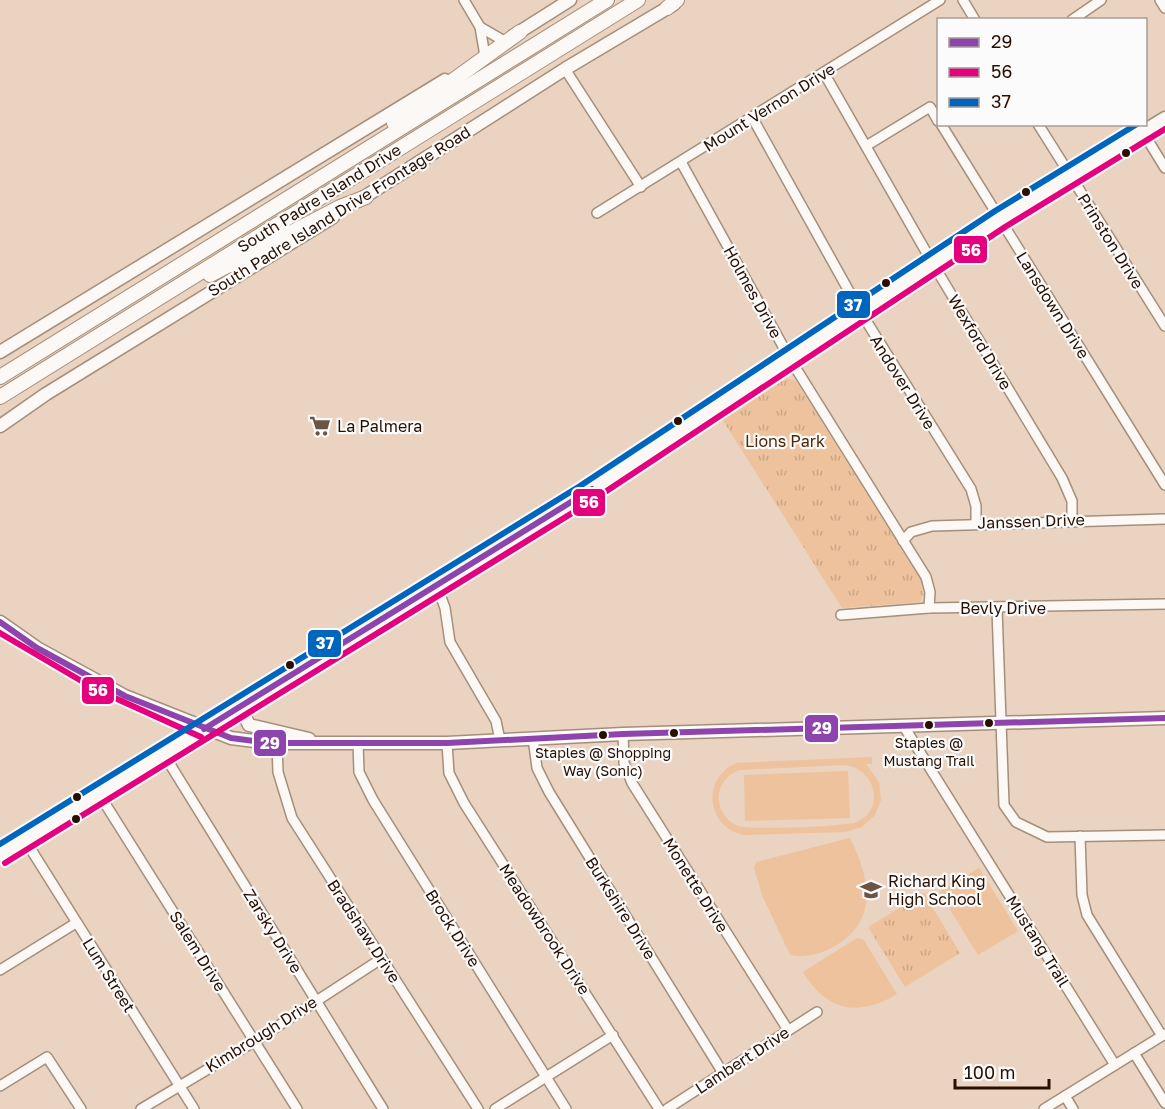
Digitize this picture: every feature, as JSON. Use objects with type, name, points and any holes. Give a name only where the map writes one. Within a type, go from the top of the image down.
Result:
[{"type":"highway","name":"South Padre Island Drive","points":[[0,377],[607,0]]},
{"type":"highway","name":"South Padre Island Drive","points":[[0,397],[638,0]]},
{"type":"highway","points":[[321,178],[349,153],[453,82],[520,32]]},
{"type":"highway","points":[[183,283],[205,278],[340,207],[366,197]]},
{"type":"main road","points":[[0,352],[485,56],[504,41],[570,0]]},
{"type":"main road","name":"South Padre Island Drive Frontage Road","points":[[0,426],[46,394],[366,197],[565,69],[675,3]]},
{"type":"main road","points":[[1147,125],[1165,118]]},
{"type":"main road","points":[[0,855],[592,489],[1000,219],[1070,177],[1140,128]]},
{"type":"main road","points":[[0,622],[37,648],[125,696],[231,738],[277,744],[447,743],[623,734],[1165,718]]},
{"type":"main road","points":[[249,700],[244,713],[249,725],[328,743]]},
{"type":"street","points":[[464,0],[480,27],[485,56]]},
{"type":"street","name":"Mount Vernon Drive","points":[[597,213],[940,0]]},
{"type":"street","points":[[963,0],[974,18]]},
{"type":"street","points":[[1075,18],[1101,0]]},
{"type":"street","points":[[1160,0],[1165,8]]},
{"type":"street","points":[[480,27],[504,41]]},
{"type":"street","points":[[565,69],[641,187]]},
{"type":"street","name":"Wexford Drive","points":[[824,73],[933,264],[1062,478],[1072,501],[1072,520]]},
{"type":"street","name":"Lansdown Drive","points":[[866,146],[930,107],[937,118]]},
{"type":"street","name":"Andover Drive","points":[[752,117],[860,311],[970,489],[976,506],[976,523]]},
{"type":"street","name":"Lansdown Drive","points":[[942,126],[1165,485]]},
{"type":"street","name":"Prinston Drive","points":[[1039,126],[1165,326]]},
{"type":"street","points":[[1140,128],[1165,168]]},
{"type":"street","name":"Holmes Drive","points":[[681,162],[790,359],[926,577],[930,592],[929,608]]},
{"type":"street","name":"Janssen Drive","points":[[903,541],[910,532],[921,529],[976,523],[1165,519]]},
{"type":"street","points":[[437,586],[445,608],[450,642],[496,721],[500,740]]},
{"type":"street","name":"Bevly Drive","points":[[841,615],[929,608],[997,609],[1165,604]]},
{"type":"street","points":[[997,609],[1004,805],[1016,822],[1030,831],[1047,837],[1165,835]]},
{"type":"street","name":"Mustang Trail","points":[[903,725],[1115,1065]]},
{"type":"street","name":"Monette Drive","points":[[623,734],[624,763],[632,783],[788,1030]]},
{"type":"street","name":"Burkshire Drive","points":[[533,738],[537,768],[549,792],[723,1073]]},
{"type":"street","name":"Brock Drive","points":[[358,742],[359,772],[373,800],[566,1109]]},
{"type":"street","name":"Meadowbrook Drive","points":[[447,743],[449,773],[464,803],[614,1035],[658,1109]]},
{"type":"street","name":"Bradshaw Drive","points":[[277,744],[278,772],[292,818],[478,1109]]},
{"type":"street","name":"Zarsky Drive","points":[[164,753],[383,1109]]},
{"type":"street","name":"Salem Drive","points":[[99,794],[297,1109]]},
{"type":"street","points":[[1044,1109],[1163,1035],[1087,915],[1082,895],[1080,836]]},
{"type":"street","name":"Lum Street","points":[[25,840],[194,1109]]},
{"type":"street","points":[[0,970],[76,923]]},
{"type":"street","name":"Kimbrough Drive","points":[[141,1109],[179,1084],[255,1041],[381,959]]},
{"type":"street","name":"Lambert Drive","points":[[667,1109],[817,1012]]},
{"type":"street","points":[[495,1109],[614,1035]]},
{"type":"street","points":[[1134,1053],[1165,1103]]},
{"type":"street","points":[[0,1086],[47,1057],[81,1109]]},
{"type":"street","points":[[1065,1096],[1073,1109]]},
{"type":"green space","name":"Lions Park","points":[[787,378],[796,381],[922,582],[923,595],[920,602],[842,608],[722,419]]},
{"type":"green space","points":[[872,757],[872,764],[866,764],[879,782],[881,800],[875,815],[862,827],[845,832],[744,835],[731,830],[722,823],[713,802],[713,791],[717,780],[725,770],[736,763]],"holes":[[[843,765],[854,767],[869,780],[874,798],[872,807],[866,816],[857,822],[817,827],[746,827],[729,821],[721,808],[719,793],[722,785],[729,776],[739,770]]]},
{"type":"green space","points":[[848,771],[850,818],[745,821],[744,775]]},
{"type":"green space","points":[[850,838],[866,883],[864,911],[859,924],[849,936],[830,949],[808,956],[790,955],[762,895],[754,868],[756,862]]},
{"type":"green space","points":[[979,868],[1018,931],[978,955],[939,892]]},
{"type":"green space","points":[[924,893],[960,953],[905,987],[868,927]]},
{"type":"green space","points":[[857,938],[863,939],[897,994],[870,1006],[845,1007],[822,996],[803,972]]},
{"type":"transit line","name":"37","points":[[0,844],[580,486],[995,211],[1134,126]]},
{"type":"transit line","name":"56","points":[[5,863],[590,502],[1005,227],[1165,129]]},
{"type":"transit line","name":"29","points":[[204,729],[592,489]]},
{"type":"transit line","name":"29","points":[[0,622],[37,648],[125,696],[231,738],[270,743],[447,743],[623,734],[1165,718]]},
{"type":"transit line","name":"56","points":[[0,633],[95,689],[201,737]]},
{"type":"place","name":"La Palmera","points":[[320,426]]},
{"type":"place","name":"Staples @ Mustang Trail","points":[[929,725]]},
{"type":"place","name":"Staples @ Shopping Way (Sonic)","points":[[603,735]]},
{"type":"place","name":"Richard King High School","points":[[871,890]]}]
